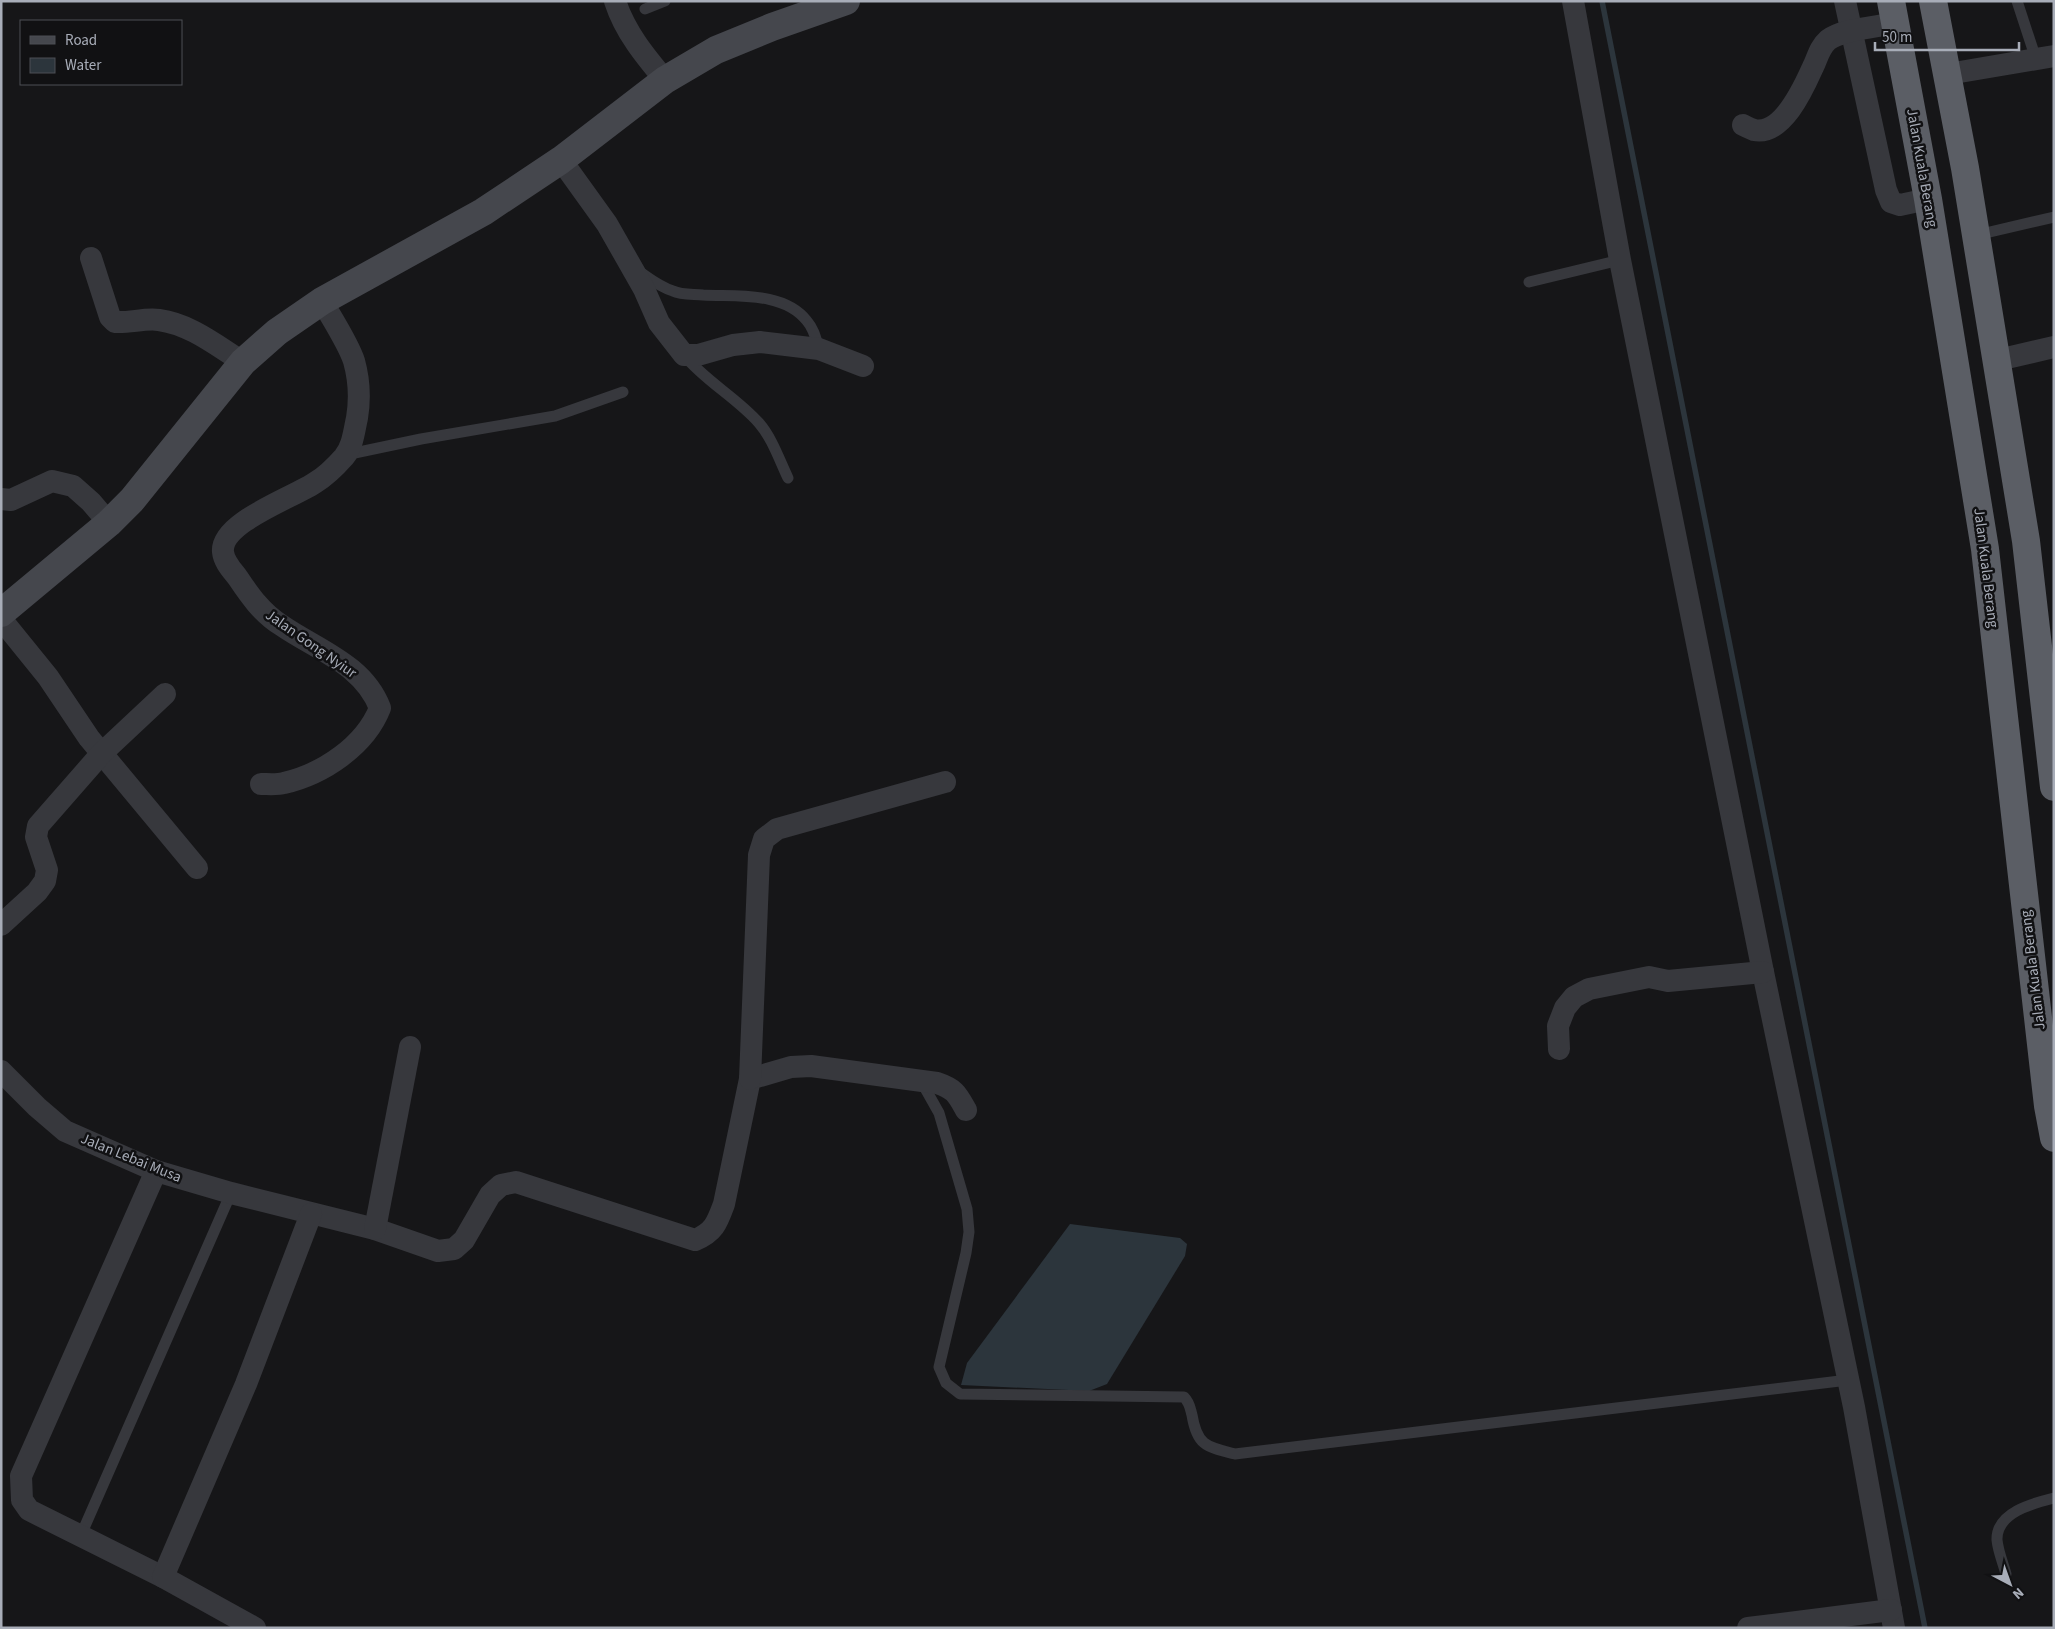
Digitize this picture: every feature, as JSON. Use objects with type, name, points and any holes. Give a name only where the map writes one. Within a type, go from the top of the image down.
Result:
[{"type":"highway","points":[[1933,1],[1948,74],[1998,360],[2048,682],[2054,787]]},
{"type":"highway","name":"Jalan Kuala Berang","points":[[1893,12],[1928,198],[1984,549],[2048,1106],[2054,1138]]},
{"type":"main road","points":[[1,613],[109,523],[152,476],[243,362],[277,332],[322,301],[483,212],[560,160],[665,80],[716,50],[772,27],[846,1]]},
{"type":"street","points":[[615,1],[622,19],[641,52],[665,80]]},
{"type":"street","points":[[1573,1],[1620,260],[1762,972],[1848,1380],[1893,1619],[1748,1628]]},
{"type":"street","points":[[1846,1],[1886,190],[1892,202],[1900,205],[1928,198]]},
{"type":"street","points":[[1744,125],[1755,130],[1768,129],[1784,118],[1796,103],[1818,52],[1827,41],[1836,35],[1853,31],[1893,12]]},
{"type":"street","points":[[1948,74],[2045,58]]},
{"type":"street","points":[[560,160],[606,224],[644,289],[660,323],[684,355],[698,355],[733,345],[760,342],[819,349],[863,366]]},
{"type":"street","points":[[91,258],[110,317],[116,322],[157,320],[173,323],[190,329],[243,362]]},
{"type":"street","name":"Jalan Gong Nyiur","points":[[261,784],[282,784],[303,778],[323,768],[338,758],[363,736],[374,724],[380,708],[374,693],[348,667],[329,653],[280,625],[258,607],[224,560],[222,550],[227,539],[239,525],[317,482],[345,455],[352,440],[358,412],[358,387],[354,361],[322,301]]},
{"type":"street","points":[[1998,360],[2054,347]]},
{"type":"street","points":[[1,499],[11,500],[52,481],[73,486],[91,502],[109,523]]},
{"type":"street","points":[[1,619],[48,677],[101,754],[197,868]]},
{"type":"street","points":[[1,925],[37,892],[45,881],[47,870],[36,837],[38,826],[101,754],[165,694]]},
{"type":"street","points":[[945,782],[777,829],[764,839],[759,855],[750,1079],[791,1067],[811,1066],[922,1081],[951,1087],[966,1110]]},
{"type":"street","points":[[1560,1049],[1558,1026],[1565,1008],[1574,997],[1589,988],[1649,977],[1668,980],[1762,972]]},
{"type":"street","points":[[375,1229],[410,1047]]},
{"type":"street","name":"Jalan Lebai Musa","points":[[1,1071],[37,1107],[65,1130],[156,1171],[231,1193],[375,1229],[438,1251],[454,1249],[464,1240],[490,1194],[501,1185],[516,1182],[695,1240],[707,1235],[717,1224],[724,1204],[750,1079]]},
{"type":"street","points":[[156,1171],[21,1476],[22,1500],[29,1510],[163,1577],[256,1628]]},
{"type":"street","points":[[163,1577],[246,1384],[311,1214]]},
{"type":"lane","points":[[645,9],[665,1]]},
{"type":"lane","points":[[2017,1],[2045,58]]},
{"type":"lane","points":[[1976,235],[2054,217]]},
{"type":"lane","points":[[1529,282],[1620,260]]},
{"type":"lane","points":[[630,265],[655,283],[674,292],[766,299],[782,302],[796,310],[808,321],[815,334],[819,349]]},
{"type":"lane","points":[[684,355],[696,370],[741,405],[760,424],[788,478]]},
{"type":"lane","points":[[345,455],[421,439],[555,416],[623,392]]},
{"type":"lane","points":[[922,1081],[939,1113],[966,1209],[968,1224],[966,1253],[939,1367],[946,1383],[960,1394],[1184,1397],[1189,1402],[1195,1431],[1203,1442],[1213,1448],[1235,1454],[1848,1380]]},
{"type":"lane","points":[[81,1535],[231,1193]]},
{"type":"lane","points":[[2006,1574],[1997,1538],[2000,1527],[2007,1518],[2029,1504],[2054,1498]]},
{"type":"water","points":[[1070,1224],[1180,1238],[1187,1244],[1185,1256],[1107,1384],[1089,1391],[961,1385],[967,1363]]},
{"type":"waterway","points":[[1602,1],[1925,1628]]}]
